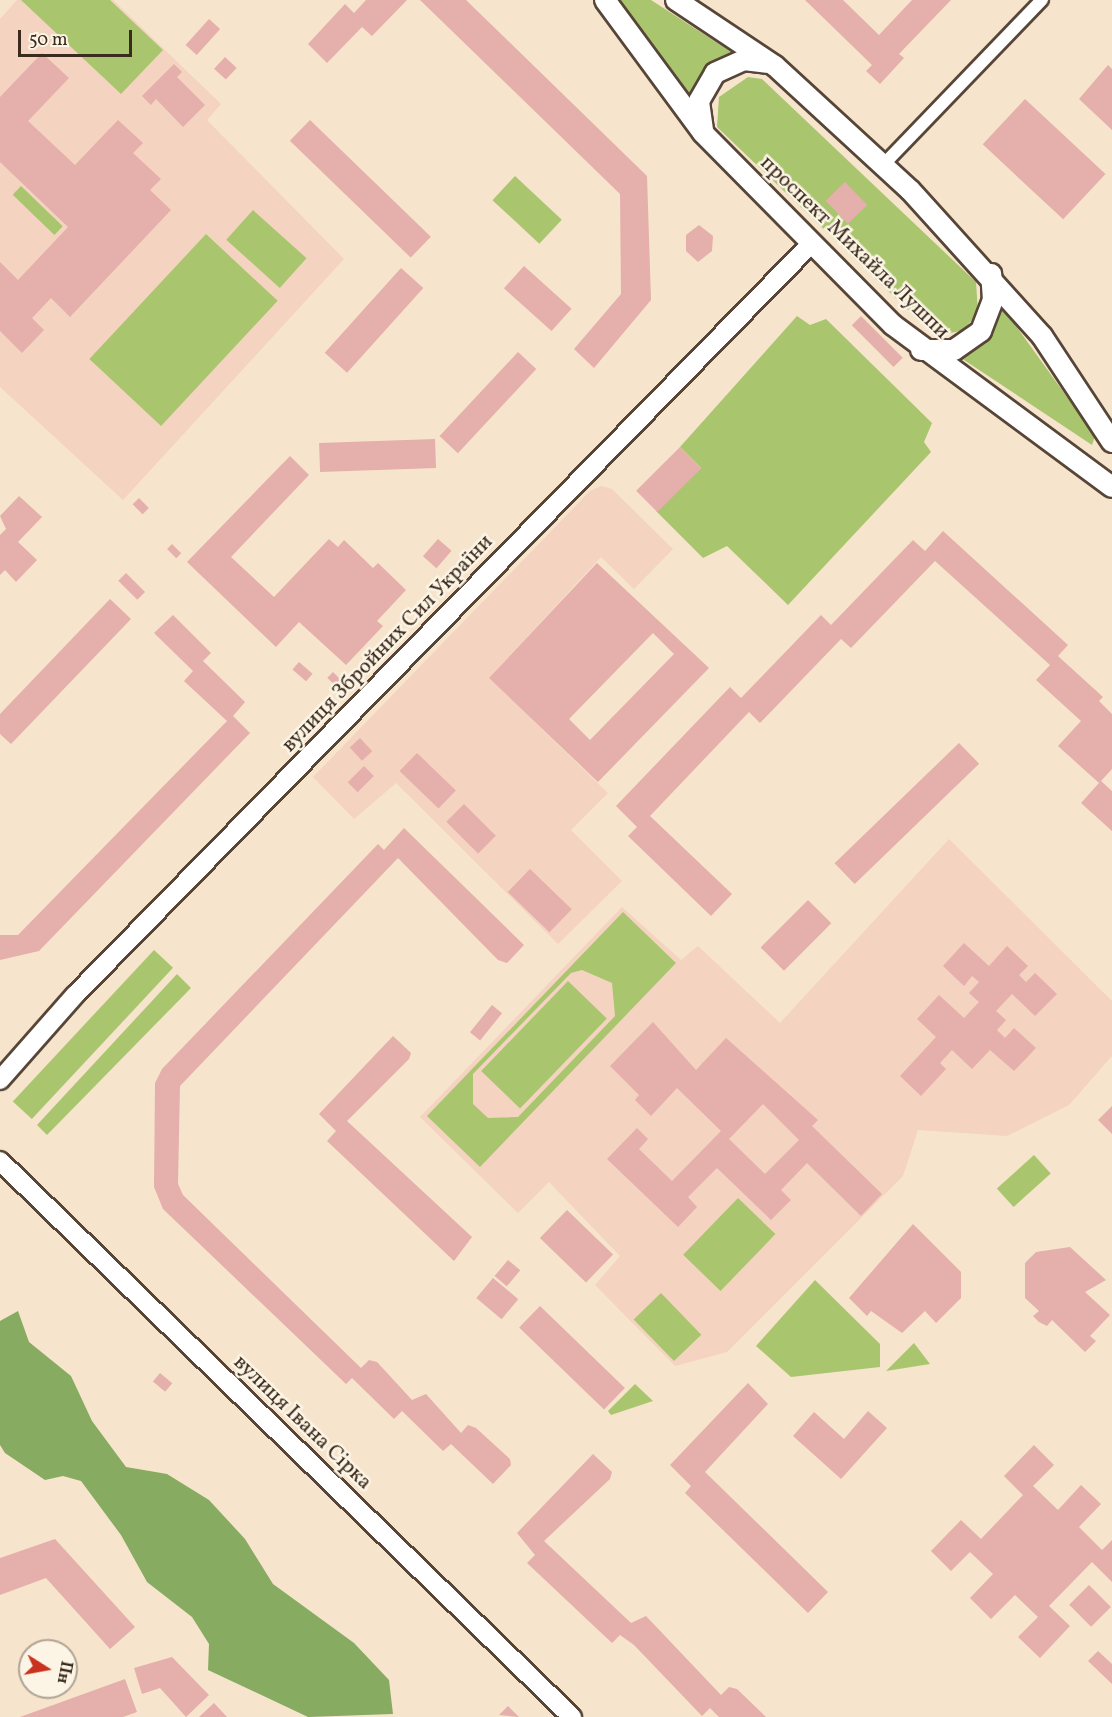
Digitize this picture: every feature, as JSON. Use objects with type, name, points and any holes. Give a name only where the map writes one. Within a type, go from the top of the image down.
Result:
[{"type":"main road","name":"проспект Михайла Лушпи","points":[[605,0],[704,133],[811,244],[921,350],[1112,487]]},
{"type":"main road","points":[[676,0],[775,66],[884,165],[991,274],[1060,362],[1112,442]]},
{"type":"main road","points":[[704,133],[699,101],[715,74],[744,60],[775,66]]},
{"type":"main road","points":[[921,350],[954,350],[981,331],[993,300],[991,274]]},
{"type":"street","points":[[884,165],[1042,0]]},
{"type":"street","name":"вулиця Збройних Сил України","points":[[0,1080],[75,995],[811,244]]},
{"type":"street","name":"вулиця Івана Сірка","points":[[0,1161],[572,1717]]},
{"type":"shaded area","points":[[17,0],[113,0],[221,104],[207,120],[344,259],[123,500],[0,387],[0,19]]},
{"type":"shaded area","points":[[601,486],[612,489],[673,549],[634,589],[601,557],[489,678],[608,793],[571,830],[622,881],[558,944],[396,783],[354,819],[313,777],[590,491]]},
{"type":"shaded area","points":[[949,839],[1112,1001],[1112,1056],[1069,1105],[1007,1136],[918,1130],[903,1176],[727,1352],[675,1366],[595,1285],[620,1256],[549,1182],[518,1213],[420,1117],[622,907],[681,960],[698,946],[780,1023]]},
{"type":"green space","points":[[21,0],[110,0],[163,50],[121,94]]},
{"type":"green space","points":[[616,0],[651,0],[733,53],[704,69],[689,103]]},
{"type":"green space","points":[[748,77],[762,79],[976,282],[978,312],[964,330],[942,335],[930,331],[717,127],[719,97]]},
{"type":"green space","points":[[515,176],[562,220],[539,244],[492,200]]},
{"type":"green space","points":[[21,186],[63,226],[54,235],[13,195]]},
{"type":"green space","points":[[253,210],[307,258],[280,288],[226,240]]},
{"type":"green space","points":[[206,234],[278,301],[161,426],[89,359]]},
{"type":"green space","points":[[1001,305],[1095,436],[1092,445],[958,356],[989,338]]},
{"type":"green space","points":[[797,316],[810,325],[826,319],[932,423],[924,442],[931,452],[788,605],[727,546],[703,558],[656,511],[701,468],[680,447]]},
{"type":"green space","points":[[623,912],[676,963],[480,1167],[427,1116]],"holes":[[[582,970],[612,983],[615,1016],[518,1117],[488,1118],[473,1104],[473,1074],[571,973]]]},
{"type":"green space","points":[[154,950],[173,968],[32,1119],[13,1101]]},
{"type":"green space","points":[[177,974],[191,988],[47,1135],[37,1125]]},
{"type":"green space","points":[[568,981],[607,1019],[520,1108],[481,1071]]},
{"type":"green space","points":[[1034,1155],[1051,1174],[1014,1207],[997,1188]]},
{"type":"green space","points":[[738,1198],[775,1234],[721,1291],[683,1255]]},
{"type":"green space","points":[[815,1280],[880,1344],[880,1367],[791,1377],[756,1346]]},
{"type":"green space","points":[[661,1293],[701,1335],[674,1361],[634,1319]]},
{"type":"green space","points":[[18,1311],[29,1342],[71,1376],[92,1421],[126,1467],[167,1474],[209,1500],[245,1539],[273,1584],[354,1643],[389,1680],[393,1714],[308,1717],[208,1670],[209,1644],[192,1617],[147,1582],[121,1535],[81,1481],[63,1476],[45,1480],[5,1453],[0,1445],[0,1321]]},
{"type":"green space","points":[[914,1343],[930,1364],[886,1371]]},
{"type":"green space","points":[[635,1384],[653,1401],[611,1415],[608,1411]]},
{"type":"building","points":[[366,0],[407,0],[372,36],[362,27],[327,63],[308,44],[345,4],[354,13]]},
{"type":"building","points":[[420,0],[466,0],[647,176],[651,300],[594,368],[574,349],[621,294],[620,194]]},
{"type":"building","points":[[805,0],[843,0],[879,35],[912,0],[951,0],[899,54],[904,58],[880,84],[866,71],[872,65]]},
{"type":"building","points":[[209,19],[220,29],[197,55],[186,45]]},
{"type":"building","points":[[42,53],[69,78],[28,121],[75,165],[118,120],[143,143],[133,153],[161,179],[150,190],[171,210],[70,317],[51,298],[32,318],[44,330],[22,353],[0,331],[0,262],[18,280],[68,227],[0,162],[0,97]]},
{"type":"building","points":[[225,57],[237,68],[226,80],[214,69]]},
{"type":"building","points":[[174,64],[182,72],[177,77],[205,105],[183,127],[156,99],[151,105],[142,96]]},
{"type":"building","points":[[1108,65],[1112,69],[1112,130],[1079,99]]},
{"type":"building","points":[[1025,99],[1105,174],[1063,219],[983,144]]},
{"type":"building","points":[[310,120],[431,237],[411,258],[290,141]]},
{"type":"building","points":[[845,182],[867,205],[848,224],[826,201]]},
{"type":"building","points":[[699,225],[713,236],[712,251],[698,262],[686,251],[686,235]]},
{"type":"building","points":[[524,266],[572,309],[551,331],[504,288]]},
{"type":"building","points":[[401,268],[423,288],[347,373],[325,353]]},
{"type":"building","points":[[861,316],[903,358],[894,367],[852,325]]},
{"type":"building","points":[[518,352],[536,369],[458,453],[440,436]]},
{"type":"building","points":[[435,439],[436,468],[320,472],[319,443]]},
{"type":"building","points":[[680,447],[701,468],[657,512],[636,491]]},
{"type":"building","points":[[290,456],[309,475],[231,557],[274,597],[329,539],[338,547],[344,540],[373,568],[378,563],[406,590],[377,621],[383,626],[346,665],[299,622],[276,647],[187,562]]},
{"type":"building","points":[[19,496],[42,517],[18,542],[37,560],[16,582],[5,570],[0,575],[0,535],[6,529],[0,516]]},
{"type":"building","points":[[139,498],[149,508],[143,514],[133,504]]},
{"type":"building","points":[[943,531],[1068,645],[1058,656],[1103,697],[1099,701],[1112,714],[1112,769],[1101,781],[1112,791],[1112,831],[1081,803],[1099,783],[1058,746],[1081,721],[1036,680],[1050,665],[935,561],[851,648],[841,639],[760,723],[749,712],[650,816],[732,894],[711,916],[628,836],[637,827],[616,806],[730,687],[741,698],[821,615],[831,625],[913,540],[925,551]]},
{"type":"building","points":[[438,539],[452,551],[436,568],[423,556]]},
{"type":"building","points":[[172,544],[181,553],[176,558],[167,549]]},
{"type":"building","points":[[597,563],[709,668],[598,782],[489,678]],"holes":[[[653,633],[674,654],[590,740],[569,719]]]},
{"type":"building","points":[[126,573],[145,592],[137,600],[118,581]]},
{"type":"building","points":[[110,599],[131,619],[11,744],[0,734],[0,714]]},
{"type":"building","points":[[173,615],[211,653],[203,661],[245,702],[233,716],[250,733],[39,951],[0,960],[0,935],[18,935],[227,721],[184,681],[193,671],[154,633]]},
{"type":"building","points":[[299,662],[313,674],[306,681],[292,670]]},
{"type":"building","points":[[333,672],[345,684],[339,690],[327,678]]},
{"type":"building","points":[[360,738],[372,751],[362,761],[350,748]]},
{"type":"building","points":[[959,743],[979,764],[855,884],[835,863]]},
{"type":"building","points":[[417,753],[456,791],[438,808],[400,771]]},
{"type":"building","points":[[364,766],[374,776],[358,792],[348,782]]},
{"type":"building","points":[[464,804],[496,836],[478,853],[446,822]]},
{"type":"building","points":[[404,828],[524,945],[507,963],[498,960],[398,858],[180,1086],[178,1184],[183,1195],[361,1368],[369,1360],[377,1362],[412,1400],[426,1394],[461,1433],[468,1425],[476,1428],[510,1459],[511,1465],[493,1484],[451,1444],[443,1451],[402,1411],[394,1419],[352,1378],[346,1384],[163,1209],[154,1187],[155,1083],[162,1069],[378,844],[384,850]]},
{"type":"building","points":[[530,869],[572,909],[549,932],[508,892]]},
{"type":"building","points":[[808,900],[831,923],[784,971],[761,947]]},
{"type":"building","points":[[964,943],[989,966],[1007,946],[1028,966],[1019,975],[1026,982],[1035,973],[1057,994],[1035,1016],[1012,994],[996,1011],[1006,1020],[997,1030],[1005,1038],[1014,1028],[1036,1048],[1014,1071],[990,1050],[972,1069],[952,1050],[940,1063],[946,1069],[921,1096],[900,1076],[936,1037],[917,1019],[939,995],[964,1018],[979,1002],[969,993],[979,982],[972,976],[964,986],[943,966]]},
{"type":"building","points":[[492,1005],[502,1013],[480,1040],[470,1032]]},
{"type":"building","points":[[653,1022],[696,1070],[726,1038],[818,1120],[812,1126],[882,1194],[861,1216],[807,1163],[781,1190],[791,1200],[771,1220],[717,1168],[688,1197],[697,1207],[678,1227],[607,1159],[637,1128],[648,1139],[639,1149],[672,1181],[721,1131],[677,1088],[651,1116],[635,1100],[639,1095],[610,1066]],"holes":[[[763,1104],[799,1140],[765,1174],[729,1139]]]},
{"type":"building","points":[[393,1036],[411,1053],[409,1059],[347,1121],[472,1237],[454,1261],[327,1141],[336,1131],[319,1114]]},
{"type":"building","points":[[1112,1106],[1112,1134],[1098,1120]]},
{"type":"building","points":[[567,1210],[613,1254],[586,1283],[540,1238]]},
{"type":"building","points":[[913,1224],[961,1272],[961,1298],[936,1323],[925,1311],[902,1333],[871,1311],[867,1316],[849,1298]]},
{"type":"building","points":[[1070,1247],[1106,1280],[1085,1292],[1110,1315],[1090,1336],[1096,1341],[1085,1352],[1052,1320],[1047,1326],[1039,1322],[1033,1316],[1039,1311],[1025,1298],[1025,1263],[1036,1252]]},
{"type":"building","points":[[508,1260],[520,1270],[507,1286],[495,1276]]},
{"type":"building","points":[[493,1278],[518,1299],[502,1319],[476,1298]]},
{"type":"building","points":[[540,1306],[625,1388],[604,1410],[519,1328]]},
{"type":"building","points":[[160,1373],[172,1383],[165,1392],[153,1381]]},
{"type":"building","points":[[748,1383],[768,1404],[705,1472],[828,1592],[808,1613],[685,1493],[691,1486],[670,1465]]},
{"type":"building","points":[[868,1411],[887,1428],[841,1479],[793,1436],[814,1412],[844,1439]]},
{"type":"building","points":[[1034,1445],[1054,1465],[1033,1486],[1058,1510],[1081,1485],[1101,1504],[1079,1527],[1102,1550],[1112,1540],[1112,1582],[1092,1562],[1049,1606],[1070,1626],[1040,1658],[1018,1637],[1038,1617],[1015,1595],[991,1619],[970,1598],[993,1574],[970,1552],[951,1571],[931,1551],[961,1520],[981,1539],[1023,1495],[1004,1476]]},
{"type":"building","points":[[593,1454],[612,1472],[610,1479],[544,1541],[631,1623],[646,1616],[721,1695],[729,1687],[737,1689],[766,1717],[719,1717],[710,1708],[702,1716],[634,1645],[620,1635],[612,1643],[527,1563],[535,1555],[517,1533]]},
{"type":"building","points":[[55,1539],[135,1627],[110,1649],[46,1578],[0,1595],[0,1558]]},
{"type":"building","points":[[1089,1585],[1111,1607],[1091,1627],[1069,1605]]},
{"type":"building","points":[[1098,1651],[1112,1664],[1112,1684],[1088,1661]]},
{"type":"building","points":[[172,1657],[209,1695],[186,1717],[160,1688],[142,1694],[134,1668]]},
{"type":"building","points":[[125,1679],[137,1712],[123,1717],[20,1717],[70,1699],[78,1699],[78,1696]]},
{"type":"building","points":[[214,1703],[227,1717],[199,1717]]},
{"type":"building","points":[[508,1706],[519,1717],[499,1715]]}]
